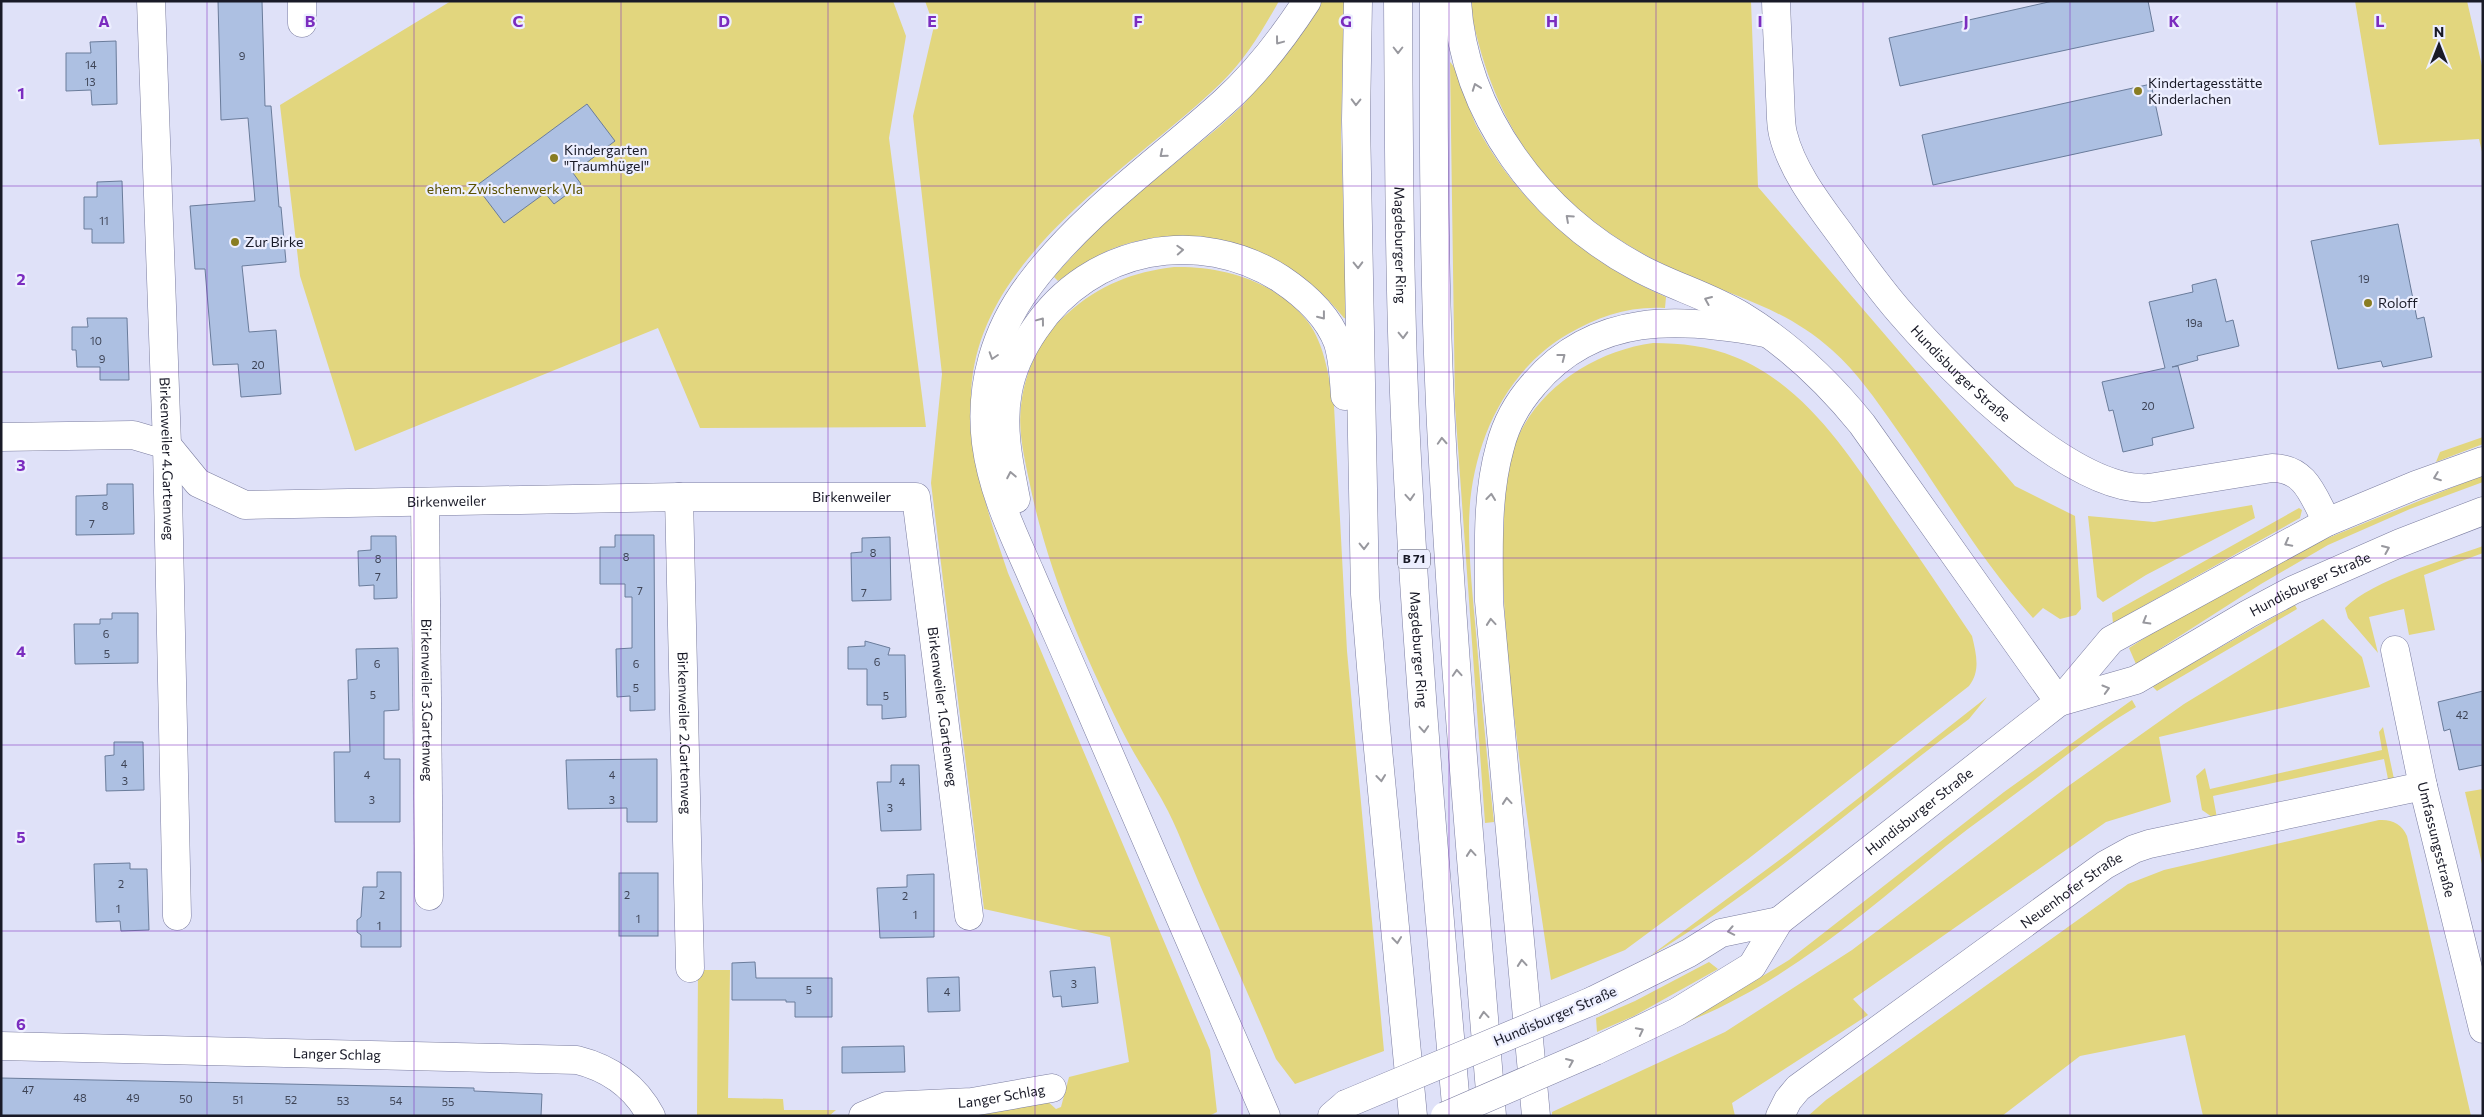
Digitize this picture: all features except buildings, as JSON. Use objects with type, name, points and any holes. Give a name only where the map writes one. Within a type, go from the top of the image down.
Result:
[{"type":"main road","name":"Birkenweiler 4.Gartenweg","points":[[151,1],[167,445],[177,916]]},
{"type":"main road","points":[[1266,1116],[1004,514],[991,474],[984,413],[991,360],[1013,310],[1030,284],[1105,204],[1226,101],[1254,73],[1307,1]]},
{"type":"main road","points":[[1358,1],[1356,120],[1365,594],[1376,728],[1414,1116]]},
{"type":"main road","name":"Magdeburger Ring","points":[[1398,1],[1400,243],[1406,439],[1424,726],[1458,1116]]},
{"type":"main road","name":"B 71","points":[[1434,1],[1433,135],[1442,443],[1461,741],[1492,1116]]},
{"type":"main road","points":[[1457,1],[1467,61],[1484,106],[1505,148],[1529,178],[1565,215],[1608,249],[1666,282],[1730,310],[1765,333],[1816,374],[1840,397],[1862,424],[2059,702]]},
{"type":"main road","name":"Hundisburger Straße","points":[[1776,1],[1782,133],[1791,156],[1827,215],[1882,291],[1906,320],[1959,373],[2016,424],[2040,442],[2082,469],[2112,484],[2132,488],[2149,488],[2272,468],[2286,469],[2299,475],[2327,522]]},
{"type":"main road","points":[[1024,558],[1005,426],[1008,392],[1014,367],[1038,324],[1071,288],[1089,275],[1137,256],[1184,250],[1238,257],[1276,276],[1308,299],[1323,317],[1338,344],[1342,363],[1347,427],[1362,463]]},
{"type":"main road","points":[[1536,1116],[1489,601],[1489,520],[1500,446],[1519,402],[1539,378],[1569,352],[1594,338],[1621,328],[1656,323],[1728,326],[1765,333]]},
{"type":"main road","points":[[1,436],[133,435],[167,445]]},
{"type":"main road","name":"Birkenweiler","points":[[167,445],[198,483],[246,505],[679,497],[916,497]]},
{"type":"main road","name":"Hundisburger Straße","points":[[1445,1116],[1595,1051],[1676,1012],[1752,966],[1779,922],[2059,702],[2111,640],[2327,522],[2416,485],[2483,461]]},
{"type":"main road","name":"Birkenweiler 2.Gartenweg","points":[[679,497],[690,968]]},
{"type":"main road","name":"Birkenweiler 1.Gartenweg","points":[[916,497],[969,916]]},
{"type":"main road","name":"Birkenweiler 3.Gartenweg","points":[[426,502],[429,896]]},
{"type":"main road","name":"Hundisburger Straße","points":[[2059,702],[2136,680],[2248,614],[2293,590],[2400,543],[2483,511]]},
{"type":"main road","name":"Umfassungsstraße","points":[[2395,650],[2423,786],[2483,1028]]},
{"type":"main road","name":"Neuenhofer Straße","points":[[1780,1116],[1788,1100],[1798,1088],[2105,865],[2134,848],[2423,786]]},
{"type":"main road","name":"Hundisburger Straße","points":[[1339,1110],[1592,1001],[1672,962],[1721,933],[1779,922]]},
{"type":"main road","name":"Langer Schlag","points":[[1,1046],[577,1060],[596,1066],[616,1076],[636,1095],[651,1116]]},
{"type":"main road","name":"Langer Schlag","points":[[863,1116],[887,1106],[972,1102],[1052,1088]]},
{"type":"green space","name":"ehem. Zwischenwerk VIa","points":[[451,1],[893,1],[906,36],[889,138],[926,427],[700,428],[658,328],[355,451],[300,276],[280,105]]},
{"type":"green space","points":[[925,1],[1279,1],[1252,45],[1229,75],[1062,221],[1026,261],[997,303],[978,349],[971,400],[977,467],[1008,573],[1210,1050],[1217,1112],[1209,1116],[913,1116],[1045,1099],[1056,1109],[1061,1107],[1069,1077],[1129,1062],[1110,937],[984,909],[931,483],[942,374],[913,116],[934,26]]},
{"type":"green space","points":[[1322,1],[1344,1],[1341,134],[1347,319],[1322,293],[1296,273],[1267,256],[1237,244],[1205,238],[1172,236],[1139,241],[1107,251],[1058,281],[1054,277],[1056,274],[1107,219],[1243,105],[1286,55]]},
{"type":"green space","points":[[1469,1],[1751,1],[1758,187],[2015,486],[2075,516],[2081,609],[2076,615],[2060,619],[2043,608],[2033,618],[1978,549],[1912,451],[1858,377],[1832,350],[1799,325],[1782,316],[1647,256],[1606,231],[1571,203],[1542,171],[1517,136],[1497,96],[1481,51]]},
{"type":"green space","points":[[2355,1],[2467,1],[2483,70],[2483,156],[2479,139],[2379,145]]},
{"type":"green space","points":[[1450,62],[1460,81],[1476,125],[1512,180],[1533,204],[1556,227],[1582,248],[1637,283],[1666,297],[1665,308],[1639,309],[1603,317],[1568,334],[1545,350],[1524,370],[1507,392],[1493,417],[1483,443],[1475,471],[1469,527],[1472,594],[1494,822],[1485,823],[1455,406]]},
{"type":"green space","points":[[1174,267],[1211,269],[1247,279],[1264,286],[1295,308],[1308,322],[1319,341],[1326,362],[1334,406],[1347,651],[1384,1051],[1295,1084],[1276,1059],[1173,821],[1128,742],[1083,647],[1046,548],[1022,443],[1020,415],[1026,380],[1042,343],[1058,322],[1080,303],[1104,287],[1144,272]]},
{"type":"green space","points":[[1653,343],[1695,346],[1735,357],[1761,370],[1806,405],[1844,449],[1972,636],[1976,655],[1976,668],[1973,680],[1969,686],[1748,859],[1625,950],[1551,980],[1522,778],[1508,657],[1503,552],[1508,469],[1521,431],[1533,411],[1549,393],[1587,365],[1608,355]]},
{"type":"green space","points":[[2483,437],[2483,444],[2436,462],[2440,452]]},
{"type":"green space","points":[[2483,475],[2483,482],[2410,509],[2328,545],[2261,584],[2136,664],[2129,648],[2165,625],[2313,544]]},
{"type":"green space","points":[[2252,505],[2255,518],[2146,575],[2103,602],[2097,597],[2088,516],[2154,522]]},
{"type":"green space","points":[[2299,508],[2302,510],[2300,518],[2113,623],[2112,613]]},
{"type":"green space","points":[[2483,546],[2483,553],[2424,575],[2435,630],[2409,635],[2404,609],[2369,617],[2378,653],[2348,618],[2345,608],[2373,588],[2430,564]]},
{"type":"green space","points":[[2295,605],[2297,609],[2157,691],[2152,686]]},
{"type":"green space","points":[[2323,619],[2362,657],[2370,687],[2159,737],[2171,802],[2106,822],[1853,999],[1868,1015],[1732,1103],[1735,1116],[1552,1116],[1552,1112],[1725,1032],[1852,950],[2067,787],[2184,704]]},
{"type":"green space","points":[[1987,697],[1969,719],[1773,872],[1692,930],[1650,956],[1790,852]]},
{"type":"green space","points":[[2132,700],[2136,707],[2097,733],[1968,829],[1823,944],[1758,987],[1687,1022],[1789,960],[2004,792]]},
{"type":"green space","points":[[2383,727],[2394,779],[2388,779],[2384,759],[2213,796],[2217,818],[2215,819],[2202,810],[2196,776],[2205,768],[2210,789],[2382,750],[2379,732]]},
{"type":"green space","points":[[2483,789],[2483,868],[2465,792]]},
{"type":"green space","points":[[2379,820],[2388,820],[2396,823],[2407,836],[2471,1116],[2203,1116],[2185,1035],[2080,1056],[2002,1116],[1808,1116],[1826,1100],[2128,884],[2164,870]]},
{"type":"green space","points":[[1709,962],[1718,969],[1634,1016],[1597,1032],[1596,1018],[1635,1001]]},
{"type":"green space","points":[[698,970],[730,970],[728,1098],[783,1099],[784,1110],[836,1110],[829,1116],[697,1116]]},
{"type":"place","name":"Kindertagesstätte Kinderlachen","points":[[2138,91]]},
{"type":"place","name":"Kindergarten \"Traumhügel\"","points":[[554,158]]},
{"type":"place","name":"Zur Birke","points":[[235,242]]},
{"type":"place","name":"Roloff","points":[[2368,303]]}]
